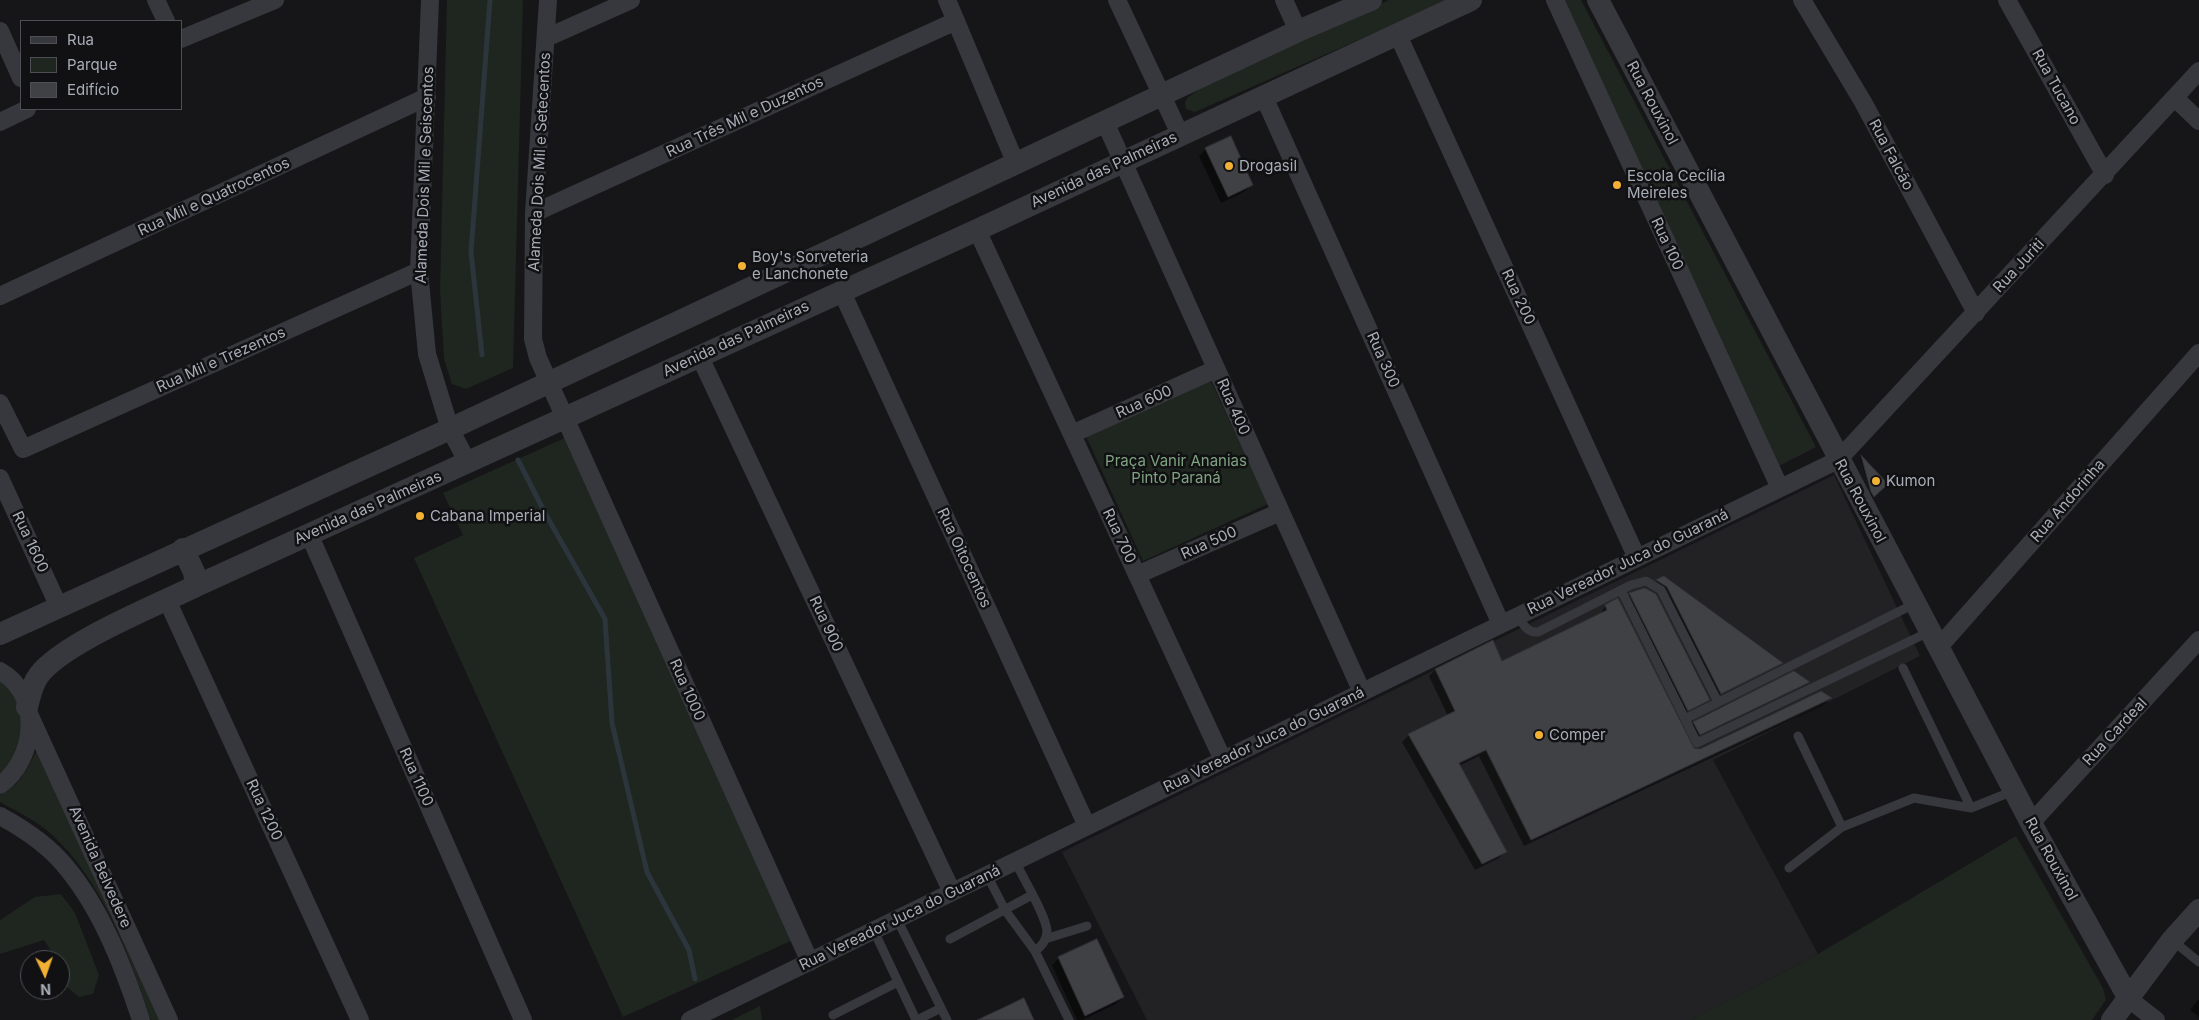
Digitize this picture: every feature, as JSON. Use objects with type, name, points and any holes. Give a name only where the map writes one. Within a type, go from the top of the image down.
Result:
[{"type":"street","points":[[156,0],[166,20]]},
{"type":"street","points":[[182,39],[275,0]]},
{"type":"street","name":"Alameda Dois Mil e Seiscentos","points":[[430,0],[420,271],[426,354],[450,429],[468,463]]},
{"type":"street","name":"Alameda Dois Mil e Setecentos","points":[[548,0],[534,213],[533,339],[538,358],[565,418]]},
{"type":"street","points":[[546,38],[631,0]]},
{"type":"street","points":[[946,0],[1016,164]]},
{"type":"street","points":[[1117,0],[1180,134]]},
{"type":"street","points":[[1284,0],[1298,31]]},
{"type":"street","points":[[0,634],[450,429],[1105,122],[1163,97],[1298,31],[1371,0]]},
{"type":"street","name":"Avenida das Palmeiras","points":[[28,711],[32,688],[37,676],[51,663],[78,645],[167,600],[841,290],[977,230],[1471,0]]},
{"type":"street","name":"Rua 100","points":[[1555,0],[1780,488]]},
{"type":"street","name":"Rua Rouxinol","points":[[1598,0],[1914,604],[2031,823],[2130,999]]},
{"type":"street","name":"Rua Falcão","points":[[1802,0],[1863,102],[1976,313]]},
{"type":"street","name":"Rua Tucano","points":[[2007,0],[2105,175]]},
{"type":"street","name":"Rua Três Mil e Duzentos","points":[[534,213],[956,21]]},
{"type":"street","points":[[0,31],[20,76]]},
{"type":"street","name":"Rua 200","points":[[1398,35],[1637,558]]},
{"type":"street","name":"Rua Juriti","points":[[1838,460],[2105,175],[2199,71]]},
{"type":"street","name":"Rua Mil e Quatrocentos","points":[[0,296],[427,97]]},
{"type":"street","name":"Rua 300","points":[[1264,97],[1501,624]]},
{"type":"street","points":[[2175,98],[2199,121]]},
{"type":"street","points":[[0,122],[25,110]]},
{"type":"street","name":"Rua 400","points":[[1105,122],[1362,692]]},
{"type":"street","name":"Rua 700","points":[[977,230],[1223,760]]},
{"type":"street","name":"Rua Mil e Trezentos","points":[[0,403],[23,450],[420,271]]},
{"type":"street","name":"Rua Oitocentos","points":[[841,290],[1087,826]]},
{"type":"street","name":"Rua Andorinha","points":[[1934,640],[2199,353]]},
{"type":"street","name":"Rua 900","points":[[699,355],[952,892]]},
{"type":"street","name":"Rua 600","points":[[1072,434],[1216,369]]},
{"type":"street","name":"Rua 1000","points":[[565,418],[810,962]]},
{"type":"street","name":"Rua Vereador Juca do Guaraná","points":[[690,1020],[1838,460]]},
{"type":"street","name":"Rua 1600","points":[[0,478],[59,607]]},
{"type":"street","name":"Rua 500","points":[[1137,575],[1280,512]]},
{"type":"street","name":"Rua 1100","points":[[309,534],[523,1020]]},
{"type":"street","points":[[183,549],[194,572],[196,586]]},
{"type":"street","name":"Rua 1200","points":[[167,600],[360,1020]]},
{"type":"street","name":"Rua Cardeal","points":[[2031,823],[2199,640]]},
{"type":"street","name":"Avenida Belvedere","points":[[0,671],[18,688],[169,1020]]},
{"type":"street","points":[[0,785],[14,773],[28,745],[28,711]]},
{"type":"street","name":"Avenida Belvedere","points":[[0,816],[45,846],[66,866],[86,894],[113,947],[141,1020]]},
{"type":"street","points":[[2112,1020],[2130,999],[2172,940],[2199,910]]},
{"type":"street","points":[[2130,999],[2156,1020]]},
{"type":"lane","points":[[1518,616],[1526,628],[1533,633],[1538,632],[1621,590],[1646,581],[1662,590],[1718,702]]},
{"type":"lane","points":[[1621,590],[1697,744],[1934,640]]},
{"type":"lane","points":[[1685,719],[1914,604]]},
{"type":"lane","points":[[1903,668],[1971,808]]},
{"type":"lane","points":[[1798,736],[1842,827]]},
{"type":"lane","points":[[1789,868],[1842,827],[1914,798],[1971,808],[2014,791]]},
{"type":"lane","points":[[1015,861],[1045,921],[1047,932],[1045,939],[1035,951]]},
{"type":"lane","points":[[988,875],[1005,910],[1035,951],[1069,1020]]},
{"type":"lane","points":[[950,939],[1032,895]]},
{"type":"lane","points":[[897,919],[947,1020]]},
{"type":"lane","points":[[1045,939],[1087,926]]},
{"type":"lane","points":[[874,930],[917,1020],[941,1008]]},
{"type":"lane","points":[[2172,940],[2199,962]]},
{"type":"lane","points":[[833,1015],[898,982]]},
{"type":"shaded area","points":[[1834,475],[1920,656],[1713,760],[1818,954],[1691,1020],[1147,1020],[1062,852]]},
{"type":"green space","points":[[447,0],[523,0],[513,368],[466,389],[452,384],[444,359],[440,290]]},
{"type":"green space","points":[[1389,0],[1449,0],[1195,112],[1186,109],[1185,103],[1187,98],[1224,72]]},
{"type":"green space","points":[[1563,0],[1581,0],[1816,447],[1777,467]]},
{"type":"green space","name":"Praça Vanir Ananias Pinto Paraná","points":[[1209,377],[1268,504],[1143,561],[1085,434]]},
{"type":"green space","points":[[567,437],[795,939],[623,1017],[414,558],[463,535],[443,493]]},
{"type":"green space","points":[[0,677],[15,695],[20,705],[23,726],[19,747],[8,766],[0,773]]},
{"type":"green space","points":[[37,749],[162,1020],[151,1020],[133,969],[112,919],[84,872],[68,851],[49,832],[0,802],[0,795],[18,782]]},
{"type":"green space","points":[[2016,836],[2103,988],[2106,1000],[2092,1020],[1691,1020],[1818,954]]},
{"type":"green space","points":[[61,894],[75,913],[99,975],[93,994],[79,997],[70,990],[70,950],[50,950],[44,940],[0,954],[0,920],[35,897]]},
{"type":"green space","points":[[760,1006],[762,1020],[732,1020]]},
{"type":"building","name":"Drogasil","points":[[1231,136],[1253,185],[1228,197],[1205,148]]},
{"type":"building","name":"Kumon","points":[[1861,455],[1888,484],[1874,497],[1871,492]]},
{"type":"building","points":[[1664,576],[1783,663],[1721,694],[1667,587],[1656,580]]},
{"type":"building","points":[[1645,588],[1656,594],[1710,700],[1688,711],[1629,593]]},
{"type":"building","name":"Comper","points":[[1618,598],[1694,748],[1700,749],[1821,691],[1832,698],[1531,840],[1486,750],[1459,763],[1507,852],[1482,864],[1408,734],[1455,711],[1435,669],[1493,640],[1502,661],[1607,610],[1605,605]]},
{"type":"building","points":[[1794,671],[1810,682],[1700,735],[1693,722]]},
{"type":"building","points":[[1097,939],[1124,997],[1085,1016],[1058,957]]},
{"type":"building","points":[[1024,998],[1034,1020],[977,1020],[1009,1005]]},
{"type":"waterway","points":[[482,355],[471,252],[490,0]]},
{"type":"waterway","points":[[518,460],[545,513],[605,619],[612,723],[647,872],[689,950],[695,979]]},
{"type":"place","name":"Drogasil","points":[[1229,166]]},
{"type":"place","name":"Escola Cecília Meireles","points":[[1617,185]]},
{"type":"place","name":"Boy's Sorveteria e Lanchonete","points":[[742,266]]},
{"type":"place","name":"Kumon","points":[[1876,481]]},
{"type":"place","name":"Cabana Imperial","points":[[420,516]]},
{"type":"place","name":"Comper","points":[[1539,735]]}]
